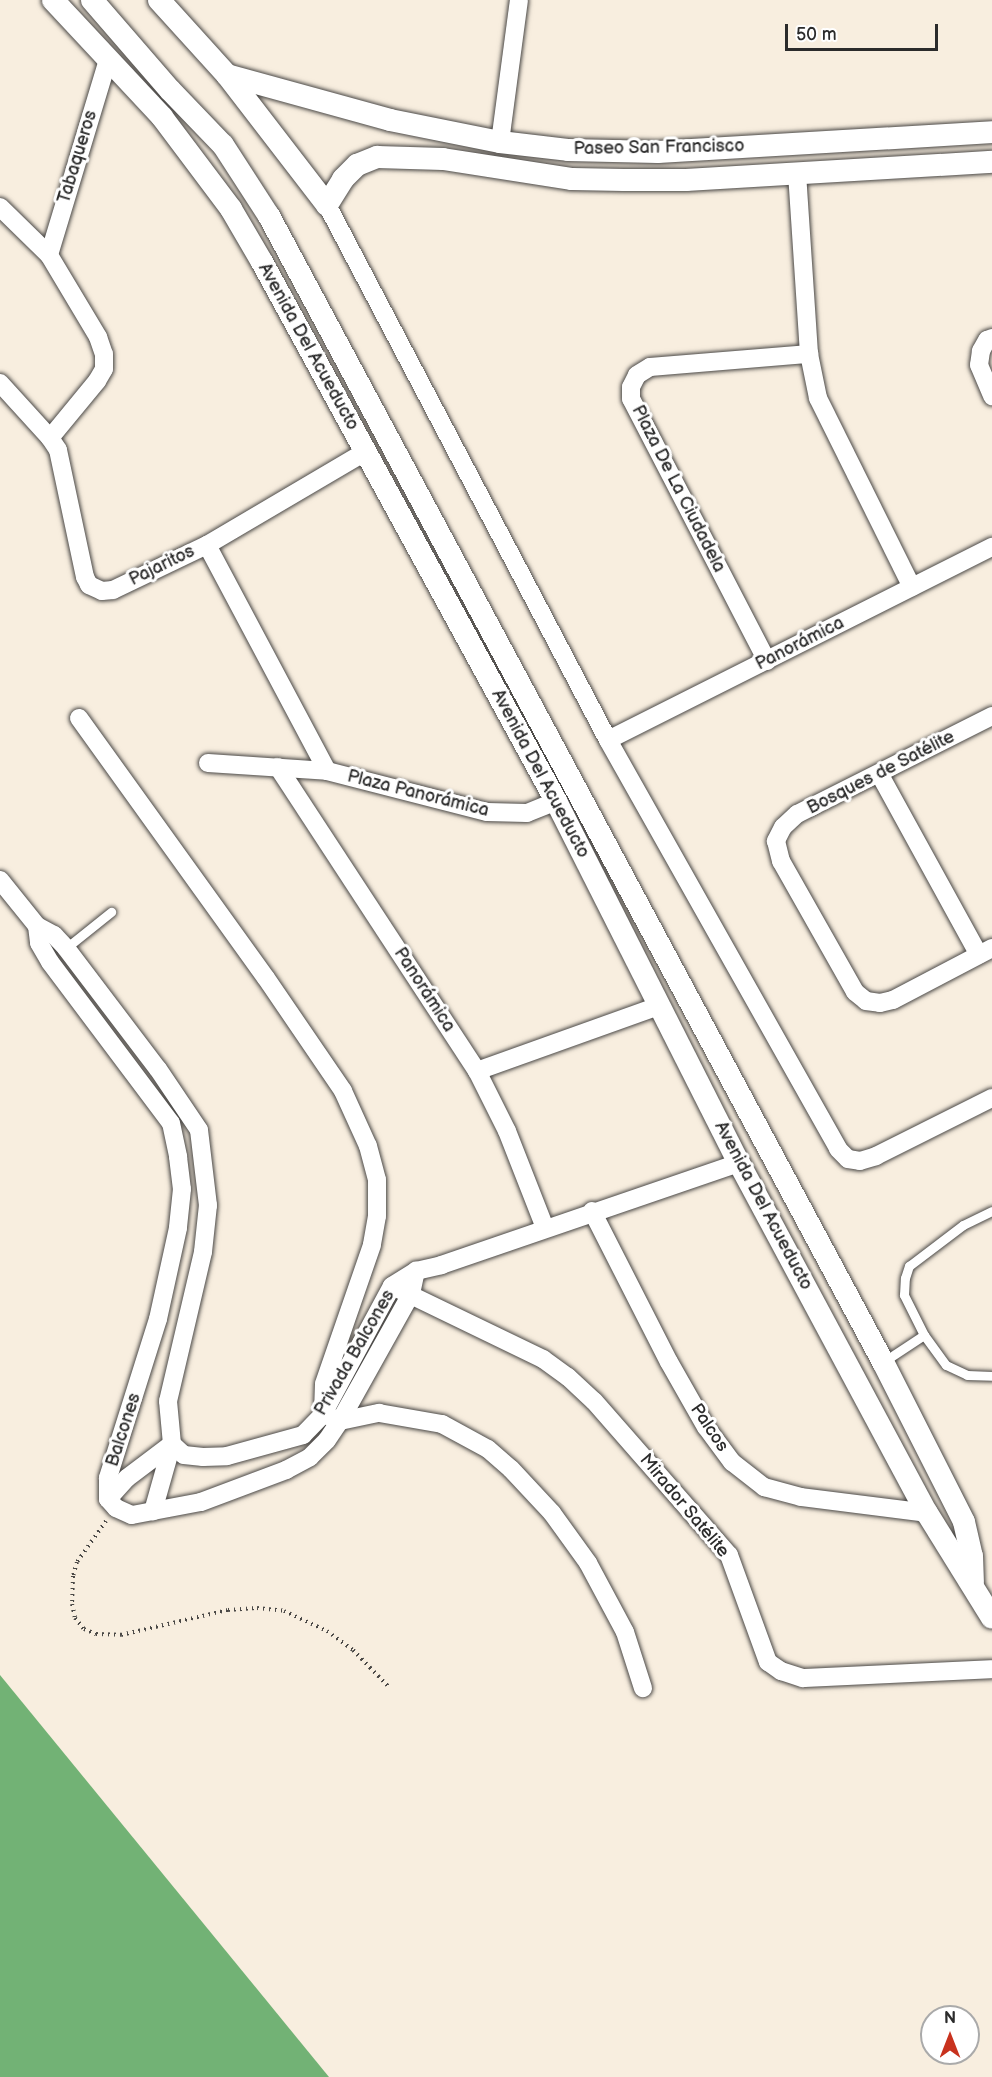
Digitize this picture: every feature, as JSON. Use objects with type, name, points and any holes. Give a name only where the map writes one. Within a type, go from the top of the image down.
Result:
[{"type":"street","name":"Avenida Del Acueducto","points":[[54,0],[162,117],[231,209],[556,801],[739,1163],[927,1513],[992,1618]]},
{"type":"street","name":"Avenida Del Acueducto","points":[[92,0],[170,90],[223,145],[252,186],[883,1362],[964,1522],[972,1556],[973,1584]]},
{"type":"street","points":[[159,0],[227,75],[327,205],[608,740],[838,1149],[848,1159],[860,1161],[876,1156],[992,1098]]},
{"type":"street","points":[[500,142],[519,0]]},
{"type":"street","name":"Tabaqueros","points":[[49,255],[108,59]]},
{"type":"street","name":"Paseo San Francisco","points":[[227,75],[390,120],[500,142],[568,150],[658,152],[992,132]]},
{"type":"street","name":"Paseo San Francisco","points":[[327,205],[343,179],[357,165],[377,157],[443,159],[572,179],[686,180],[992,162]]},
{"type":"street","points":[[797,173],[809,354],[818,398],[912,587]]},
{"type":"street","points":[[0,207],[49,255],[98,337],[104,354],[104,369],[97,381],[50,438],[0,383]]},
{"type":"street","points":[[990,339],[981,351],[979,365],[992,396]]},
{"type":"street","name":"Plaza De La Ciudadela","points":[[767,661],[631,399],[631,387],[637,375],[650,366],[809,354]]},
{"type":"street","name":"Pajaritos","points":[[50,438],[58,450],[64,473],[85,578],[95,589],[113,590],[207,545],[365,452]]},
{"type":"street","points":[[207,545],[327,771]]},
{"type":"street","name":"Panorámica","points":[[608,740],[992,547]]},
{"type":"street","name":"Bosques de Satélite","points":[[986,952],[893,1000],[880,1003],[866,1001],[855,992],[781,861],[776,841],[783,827],[797,814],[880,775],[992,716]]},
{"type":"street","points":[[79,718],[266,978],[343,1091],[368,1146],[377,1180],[377,1216],[372,1245],[338,1337],[324,1384],[332,1417],[379,1413],[442,1424],[488,1449],[511,1469],[552,1513],[588,1563],[625,1632],[643,1688]]},
{"type":"street","name":"Plaza Panorámica","points":[[208,763],[327,771],[487,812],[527,813],[556,801]]},
{"type":"street","name":"Panorámica","points":[[278,767],[477,1071],[507,1131],[545,1228]]},
{"type":"street","points":[[880,775],[986,952]]},
{"type":"street","name":"Balcones","points":[[0,880],[38,926],[54,935],[66,948],[158,1069],[200,1130],[208,1205],[203,1252],[168,1401],[172,1444],[153,1511]]},
{"type":"street","name":"Balcones","points":[[38,926],[39,942],[50,962],[171,1123],[178,1157],[182,1189],[178,1228],[156,1329],[108,1478],[112,1504]]},
{"type":"street","points":[[477,1071],[661,1005]]},
{"type":"street","name":"Privada Balcones","points":[[112,1504],[132,1515],[201,1502],[286,1470],[310,1457],[327,1440],[332,1417],[392,1286],[416,1271],[441,1265],[592,1211],[739,1163]]},
{"type":"street","name":"Palcos","points":[[592,1211],[669,1362],[706,1427],[732,1462],[764,1487],[792,1494],[927,1513]]},
{"type":"street","name":"Privada Balcones","points":[[172,1444],[184,1455],[227,1456],[292,1440],[332,1417],[411,1294],[416,1271]]},
{"type":"street","name":"Mirador Satélite","points":[[392,1286],[543,1359],[568,1377],[594,1401],[729,1555],[768,1662],[781,1671],[803,1678],[992,1669]]},
{"type":"street","points":[[112,1504],[127,1478],[172,1444]]},
{"type":"lane","points":[[66,948],[111,912]]},
{"type":"lane","points":[[992,1212],[963,1225],[909,1266],[905,1278],[904,1295],[924,1335],[946,1365],[967,1375],[992,1376]]},
{"type":"lane","points":[[883,1362],[924,1335]]},
{"type":"path","points":[[112,1504],[77,1562],[73,1576],[73,1611],[75,1618],[84,1629],[96,1634],[121,1635],[228,1610],[257,1608],[284,1611],[336,1638],[353,1650],[389,1687]]},
{"type":"green space","points":[[0,1675],[329,2077],[0,2077]]}]
